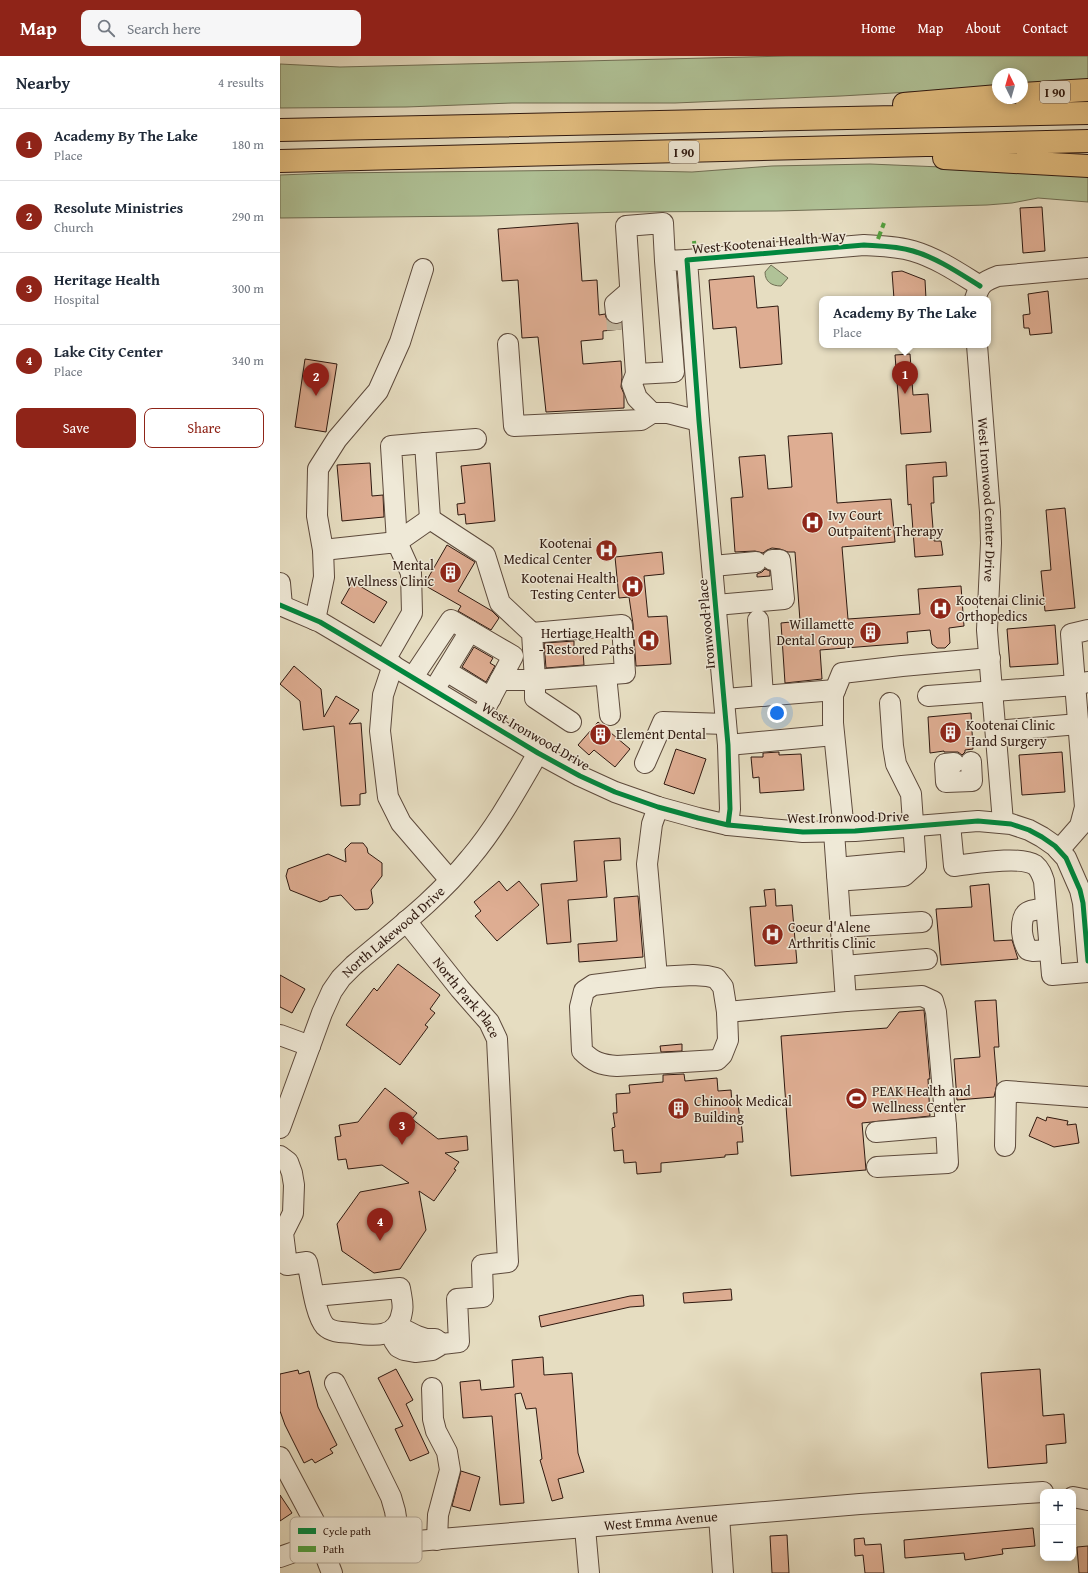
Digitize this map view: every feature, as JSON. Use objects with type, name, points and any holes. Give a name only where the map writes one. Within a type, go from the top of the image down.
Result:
[{"type":"highway","name":"I 90","points":[[1028,94],[1088,90]]},
{"type":"highway","name":"I 90","points":[[785,119],[932,101],[992,96]]},
{"type":"highway","name":"I 90","points":[[280,130],[1088,113]]},
{"type":"highway","name":"I 90","points":[[280,161],[1088,141]]},
{"type":"highway","points":[[739,150],[934,157],[1088,166]]},
{"type":"street","points":[[636,374],[674,372],[663,224],[626,226],[636,374],[632,384],[637,398],[652,413]]},
{"type":"street","name":"West Kootenai Health Way","points":[[699,421],[687,260],[864,245],[888,246],[914,251],[954,269],[977,292]]},
{"type":"street","points":[[665,261],[687,260]]},
{"type":"street","points":[[977,292],[989,279],[998,276],[1088,268]]},
{"type":"street","points":[[315,620],[324,577],[323,550],[317,516],[318,469],[336,439],[378,391],[400,342],[423,269]]},
{"type":"street","points":[[630,291],[615,304],[616,322],[634,348]]},
{"type":"street","points":[[508,344],[514,426],[641,420],[652,413],[668,413],[699,421]]},
{"type":"street","name":"West Ironwood Center Drive","points":[[977,348],[992,542],[987,611],[1003,822]]},
{"type":"street","name":"Ironwood Place","points":[[699,421],[725,699],[730,809],[728,824]]},
{"type":"street","points":[[450,880],[401,823],[388,797],[380,731],[382,695],[389,663],[412,613],[411,573],[397,542],[391,446],[476,439]]},
{"type":"street","points":[[425,443],[430,519]]},
{"type":"street","points":[[323,550],[397,542],[430,519]]},
{"type":"street","points":[[430,519],[485,555],[500,603],[532,633],[535,698],[571,722]]},
{"type":"street","points":[[712,566],[780,560],[784,599],[716,605]]},
{"type":"street","points":[[280,583],[281,606]]},
{"type":"street","name":"West Ironwood Drive","points":[[281,606],[315,620],[434,690],[538,754],[615,792],[658,807],[698,818],[728,824],[803,832],[839,832],[978,822],[1003,822],[1029,830],[1042,837],[1059,850],[1066,858],[1084,903],[1088,954]]},
{"type":"street","points":[[413,678],[451,620],[513,656],[480,718]]},
{"type":"street","points":[[758,620],[763,696]]},
{"type":"street","points":[[500,680],[535,680],[625,673],[622,625],[532,633]]},
{"type":"street","points":[[434,690],[470,631]]},
{"type":"street","points":[[1059,850],[1080,826],[1084,817],[1085,807],[1086,783],[1079,724],[1082,684],[1080,632]]},
{"type":"street","points":[[846,1002],[837,875],[839,832],[833,695],[842,673],[990,658]]},
{"type":"street","points":[[446,671],[491,698]]},
{"type":"street","points":[[606,675],[610,715]]},
{"type":"street","points":[[928,696],[1082,684]]},
{"type":"street","points":[[725,699],[835,690]]},
{"type":"street","points":[[837,875],[847,867],[901,862],[916,865],[911,794],[896,764],[893,746],[890,703]]},
{"type":"street","points":[[645,763],[663,722],[726,724]]},
{"type":"street","points":[[996,731],[1079,724]]},
{"type":"street","points":[[728,745],[834,735]]},
{"type":"street","name":"North Lakewood Drive","points":[[280,1128],[322,1012],[332,991],[341,978],[354,965],[406,922],[441,890],[471,858],[503,812],[538,754]]},
{"type":"street","points":[[963,763],[998,760]]},
{"type":"street","points":[[657,977],[647,864],[652,824],[658,807]]},
{"type":"street","points":[[950,824],[954,866],[1014,860],[1026,861],[1035,865],[1041,871],[1044,881],[1052,975],[1088,972]]},
{"type":"street","name":"North Park Place","points":[[394,1329],[408,1331],[426,1339],[435,1339],[442,1344],[459,1342],[457,1299],[483,1297],[482,1265],[508,1262],[497,1039],[493,1028],[406,922]]},
{"type":"street","points":[[841,927],[922,922]]},
{"type":"street","points":[[844,966],[927,959]]},
{"type":"street","points":[[693,975],[716,978],[723,987],[727,1012],[728,1040],[722,1055],[717,1060],[617,1066],[604,1065],[590,1059],[582,1051],[580,1007],[581,998],[584,991],[593,985],[657,977],[693,975]]},
{"type":"street","points":[[727,1012],[922,996],[933,1001],[936,1012],[948,1163],[877,1168]]},
{"type":"street","points":[[280,1035],[310,1046]]},
{"type":"street","points":[[1005,1146],[1006,1091],[1088,1097]]},
{"type":"street","points":[[876,1132],[946,1126]]},
{"type":"street","points":[[280,1156],[288,1162],[294,1185],[293,1213],[282,1232],[287,1265],[307,1262],[319,1316],[324,1325],[330,1331],[374,1336],[385,1334],[394,1329],[403,1312],[400,1288],[315,1296]]},
{"type":"street","points":[[335,1383],[391,1497],[396,1517]]},
{"type":"street","points":[[432,1388],[433,1419],[436,1431],[447,1452],[450,1470],[438,1515],[437,1540]]},
{"type":"street","points":[[280,1457],[312,1517]]},
{"type":"street","name":"West Emma Avenue","points":[[422,1541],[860,1504],[1040,1492]]},
{"type":"street","points":[[1076,1498],[1088,1500]]},
{"type":"street","points":[[719,1516],[723,1573]]},
{"type":"street","points":[[585,1528],[589,1573]]},
{"type":"street","name":"West Emma Avenue","points":[[280,1556],[290,1553]]},
{"type":"street","points":[[328,1563],[333,1573]]},
{"type":"green space","points":[[788,56],[1088,56],[1088,82],[1028,86],[1028,68],[992,68],[992,87],[841,96],[675,103],[512,103],[406,107],[280,108],[280,64],[340,67]]},
{"type":"green space","points":[[870,164],[1012,170],[1088,176],[1088,202],[1038,198],[1012,203],[987,205],[777,211],[280,218],[280,175],[597,170],[692,172],[772,166]]},
{"type":"green space","points":[[771,265],[788,278],[781,286],[770,283],[766,278],[765,272]]},
{"type":"building","points":[[1042,207],[1045,251],[1023,253],[1020,208]]},
{"type":"building","points":[[578,223],[582,281],[597,280],[599,315],[605,314],[607,320],[612,324],[621,323],[621,329],[603,331],[603,339],[581,341],[583,364],[621,361],[621,387],[624,394],[624,408],[546,412],[538,337],[522,338],[518,280],[502,281],[498,229]]},
{"type":"building","points":[[902,271],[925,280],[926,296],[894,296],[892,272]]},
{"type":"building","points":[[754,276],[757,308],[778,306],[782,364],[740,368],[736,327],[713,329],[709,280]]},
{"type":"building","points":[[1048,291],[1052,333],[1030,335],[1029,328],[1024,328],[1023,315],[1030,314],[1028,294]]},
{"type":"building","points":[[910,354],[913,395],[928,394],[931,432],[901,434],[895,355]]},
{"type":"building","points":[[305,359],[337,364],[326,432],[295,427]]},
{"type":"building","name":"Ivy Court Outpaitent Therapy","points":[[832,433],[837,503],[891,499],[895,542],[842,547],[848,619],[920,614],[918,589],[961,586],[964,626],[949,628],[950,643],[945,648],[937,648],[932,644],[930,630],[907,632],[908,643],[820,650],[822,679],[785,683],[781,623],[800,621],[795,552],[772,548],[763,553],[755,551],[735,552],[731,498],[743,497],[739,457],[765,455],[768,489],[792,487],[788,436]]},
{"type":"building","points":[[946,462],[947,476],[933,477],[934,503],[931,503],[934,541],[941,541],[943,555],[915,557],[911,504],[908,505],[906,465]]},
{"type":"building","points":[[370,463],[372,496],[383,495],[384,517],[342,521],[337,465]]},
{"type":"building","points":[[490,463],[495,521],[466,524],[465,514],[458,515],[457,504],[465,503],[461,466]]},
{"type":"building","points":[[1065,508],[1075,608],[1045,611],[1041,571],[1051,570],[1046,510]]},
{"type":"building","name":"Mental Wellness Clinic","points":[[447,545],[475,562],[458,591],[492,611],[499,618],[491,630],[458,611],[461,606],[424,585]]},
{"type":"building","points":[[662,552],[664,574],[644,576],[648,617],[667,616],[671,664],[636,666],[633,624],[629,597],[619,598],[615,557]]},
{"type":"building","points":[[765,569],[770,571],[770,576],[757,577],[757,574]]},
{"type":"building","points":[[353,582],[387,602],[374,623],[341,603]]},
{"type":"building","points":[[1055,625],[1058,664],[1010,667],[1007,629]]},
{"type":"building","points":[[574,641],[574,652],[583,652],[584,665],[546,668],[544,643]]},
{"type":"building","points":[[474,647],[493,658],[490,663],[495,666],[486,682],[462,667]]},
{"type":"building","points":[[294,666],[321,689],[324,717],[336,696],[359,710],[349,724],[361,723],[366,793],[360,794],[360,805],[341,806],[334,726],[303,730],[300,701],[280,684]]},
{"type":"building","name":"Kootenai Clinic Hand Surgery","points":[[971,713],[973,749],[965,750],[962,755],[958,752],[944,751],[930,753],[928,717]]},
{"type":"building","name":"Element Dental","points":[[598,722],[630,749],[615,767],[594,750],[589,755],[578,745]]},
{"type":"building","points":[[676,749],[706,759],[694,794],[664,784]]},
{"type":"building","points":[[779,752],[779,755],[801,754],[804,790],[760,793],[759,777],[753,778],[751,757],[763,757],[763,753]]},
{"type":"building","points":[[1062,752],[1065,792],[1022,795],[1019,755]]},
{"type":"building","points":[[620,838],[621,860],[604,861],[607,897],[568,900],[571,942],[547,944],[541,884],[577,881],[574,841]]},
{"type":"building","points":[[351,843],[363,843],[367,848],[368,853],[382,863],[382,876],[371,890],[373,903],[368,909],[355,910],[341,895],[329,897],[328,899],[320,902],[290,890],[286,876],[288,869],[328,854],[346,862],[345,849]]},
{"type":"building","points":[[499,881],[507,891],[519,881],[539,905],[497,941],[475,916],[481,911],[474,902]]},
{"type":"building","points":[[989,884],[994,941],[1012,940],[1018,959],[941,965],[936,909],[972,907],[970,886]]},
{"type":"building","name":"Coeur d'Alene Arthritis Clinic","points":[[775,889],[776,906],[792,905],[797,963],[755,966],[750,907],[766,906],[764,890]]},
{"type":"building","points":[[638,896],[643,957],[579,962],[578,944],[617,941],[614,898]]},
{"type":"building","points":[[398,964],[440,995],[430,1009],[435,1013],[425,1025],[428,1027],[400,1065],[346,1025],[374,988],[377,991]]},
{"type":"building","points":[[280,975],[305,989],[292,1013],[280,1007]]},
{"type":"building","points":[[996,1000],[999,1047],[994,1047],[997,1084],[994,1097],[957,1100],[954,1059],[980,1057],[975,1001]]},
{"type":"building","name":"PEAK Health and Wellness Center","points":[[924,1010],[930,1079],[928,1079],[930,1116],[862,1123],[866,1170],[791,1176],[781,1036],[887,1028],[899,1012]]},
{"type":"building","points":[[682,1044],[682,1051],[661,1052],[660,1046]]},
{"type":"building","name":"Chinook Medical Building","points":[[684,1074],[685,1081],[717,1078],[718,1091],[731,1090],[732,1105],[738,1104],[741,1120],[743,1142],[737,1142],[738,1154],[725,1155],[725,1157],[661,1163],[661,1172],[637,1174],[636,1162],[624,1163],[623,1150],[614,1151],[612,1128],[615,1127],[613,1113],[617,1113],[616,1094],[630,1093],[629,1085],[663,1082],[663,1075]]},
{"type":"building","points":[[385,1088],[417,1113],[412,1119],[438,1139],[467,1136],[468,1150],[445,1153],[459,1162],[454,1169],[456,1170],[434,1201],[419,1191],[426,1230],[400,1269],[374,1273],[342,1251],[337,1224],[360,1192],[409,1183],[382,1165],[348,1169],[346,1159],[338,1160],[335,1137],[341,1136],[339,1125],[358,1122]]},
{"type":"building","points":[[1037,1117],[1046,1121],[1047,1117],[1068,1121],[1067,1125],[1076,1124],[1079,1143],[1054,1147],[1029,1136]]},
{"type":"building","points":[[731,1289],[732,1300],[684,1303],[683,1293]]},
{"type":"building","points":[[643,1295],[644,1306],[630,1307],[541,1327],[539,1316],[630,1296]]},
{"type":"building","points":[[543,1357],[544,1375],[572,1373],[578,1453],[584,1472],[558,1479],[563,1498],[552,1501],[540,1460],[542,1459],[536,1408],[526,1409],[521,1393],[515,1394],[524,1503],[500,1505],[492,1416],[463,1418],[460,1382],[480,1380],[481,1390],[514,1387],[512,1360]]},
{"type":"building","points":[[396,1369],[413,1400],[406,1404],[429,1453],[410,1461],[395,1429],[403,1426],[378,1378]]},
{"type":"building","points":[[1040,1369],[1043,1416],[1064,1414],[1066,1443],[1046,1445],[1047,1463],[988,1468],[981,1373]]},
{"type":"building","points":[[298,1370],[299,1374],[309,1371],[318,1407],[337,1445],[330,1449],[333,1453],[315,1463],[312,1459],[304,1463],[285,1425],[280,1411],[280,1374]]},
{"type":"building","points":[[461,1471],[480,1477],[470,1511],[452,1506]]},
{"type":"building","points":[[280,1495],[292,1513],[280,1521]]},
{"type":"building","points":[[1033,1528],[1035,1546],[1002,1549],[1003,1554],[965,1560],[964,1553],[905,1558],[904,1540]]},
{"type":"building","points":[[787,1535],[789,1573],[772,1573],[770,1536]]},
{"type":"building","points":[[864,1538],[865,1545],[881,1544],[884,1573],[865,1573],[863,1555],[855,1556],[854,1539]]},
{"type":"building","points":[[1088,1546],[1088,1573],[1079,1573],[1077,1547]]},
{"type":"tunnel","points":[[616,313],[617,330]]},
{"type":"marked path","points":[[878,239],[884,223]]},
{"type":"marked path","points":[[694,241],[695,252]]},
{"type":"cycle path","points":[[728,825],[730,809],[728,745],[699,421],[687,260],[864,245],[888,246],[907,249],[922,254],[948,266],[980,286]]},
{"type":"cycle path","points":[[280,605],[320,622],[538,753],[580,776],[615,792],[658,807],[728,825],[803,832],[855,831],[978,821],[1011,824],[1029,830],[1055,846],[1066,858],[1080,890],[1083,903],[1088,961]]},
{"type":"place","name":"Academy By The Lake","points":[[905,394]]},
{"type":"place","name":"Resolute Ministries","points":[[316,396]]},
{"type":"place","name":"Ivy Court Outpaitent Therapy","points":[[813,523]]},
{"type":"place","name":"Kootenai Medical Center","points":[[607,551]]},
{"type":"place","name":"Mental Wellness Clinic","points":[[450,573]]},
{"type":"place","name":"Kootenai Health Testing Center","points":[[632,586]]},
{"type":"place","name":"Kootenai Clinic Orthopedics","points":[[941,608]]},
{"type":"place","name":"Willamette Dental Group","points":[[870,632]]},
{"type":"place","name":"Hertiage Health - Restored Paths","points":[[649,641]]},
{"type":"place","name":"Kootenai Clinic Hand Surgery","points":[[951,733]]},
{"type":"place","name":"Element Dental","points":[[600,734]]},
{"type":"place","name":"Coeur d'Alene Arthritis Clinic","points":[[773,935]]},
{"type":"place","name":"PEAK Health and Wellness Center","points":[[857,1099]]},
{"type":"place","name":"Chinook Medical Building","points":[[678,1109]]},
{"type":"place","name":"Heritage Health","points":[[402,1145]]},
{"type":"place","name":"Lake City Center","points":[[380,1241]]}]
